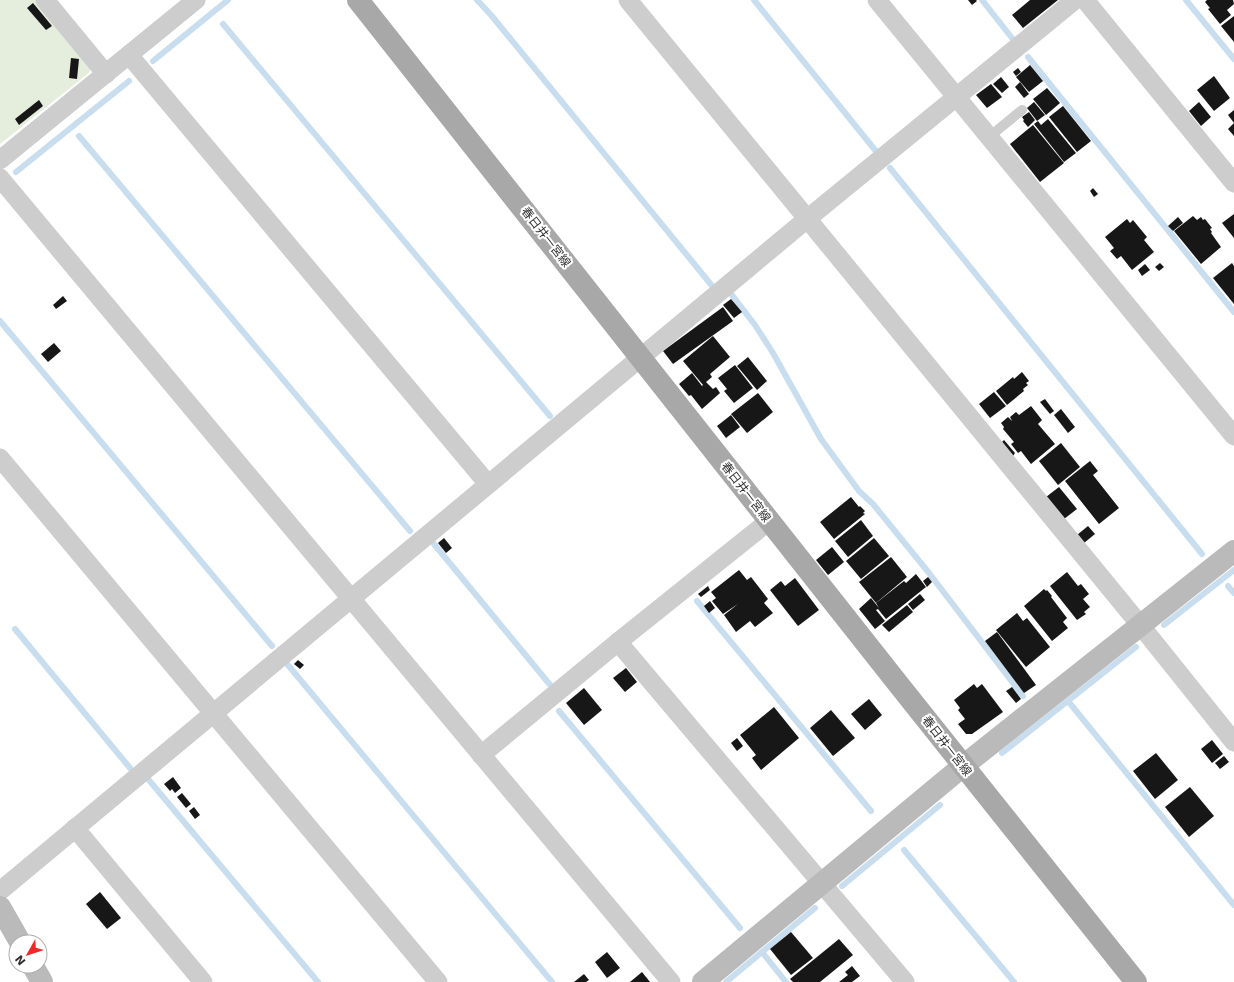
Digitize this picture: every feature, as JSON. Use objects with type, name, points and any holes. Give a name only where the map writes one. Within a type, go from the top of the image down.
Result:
[{"type":"main road","name":"春日井一宮線","points":[[358,0],[963,766],[1136,982]]},
{"type":"street","points":[[45,0],[106,74]]},
{"type":"street","points":[[0,160],[196,0]]},
{"type":"street","points":[[628,0],[1141,626],[1234,742]]},
{"type":"street","points":[[877,0],[1234,436]]},
{"type":"street","points":[[0,891],[807,219],[1075,0]]},
{"type":"street","points":[[1085,0],[1234,183]]},
{"type":"street","points":[[129,55],[488,484]]},
{"type":"street","points":[[0,178],[671,982]]},
{"type":"street","points":[[0,458],[438,982]]},
{"type":"street","points":[[482,755],[618,642],[769,521]]},
{"type":"street","points":[[703,982],[963,766],[1234,551]]},
{"type":"street","points":[[618,642],[905,982]]},
{"type":"street","points":[[75,828],[203,982]]},
{"type":"street","points":[[0,907],[15,934]]},
{"type":"lane","points":[[989,137],[1022,110]]},
{"type":"green space","points":[[0,0],[36,0],[90,64],[90,72],[0,144]]},
{"type":"building","points":[[968,0],[976,0],[977,1],[972,5]]},
{"type":"building","points":[[1030,0],[1058,0],[1023,28],[1012,15]]},
{"type":"building","points":[[1207,0],[1233,0],[1234,4],[1227,10],[1231,15],[1220,24],[1208,9],[1210,8],[1205,2]]},
{"type":"building","points":[[33,3],[52,26],[46,30],[27,8]]},
{"type":"building","points":[[1234,16],[1234,42],[1221,26]]},
{"type":"building","points":[[71,58],[79,59],[77,79],[69,78]]},
{"type":"building","points":[[1030,65],[1043,81],[1029,92],[1016,77]]},
{"type":"building","points":[[1018,68],[1021,72],[1016,76],[1013,72]]},
{"type":"building","points":[[1214,76],[1230,98],[1214,111],[1197,90]]},
{"type":"building","points":[[1001,77],[1009,87],[1002,93],[993,84]]},
{"type":"building","points":[[1020,82],[1029,94],[1024,98],[1015,87]]},
{"type":"building","points":[[991,84],[1002,97],[987,108],[976,95]]},
{"type":"building","points":[[1047,88],[1060,103],[1046,115],[1033,99]]},
{"type":"building","points":[[39,100],[43,106],[19,125],[15,119]]},
{"type":"building","points":[[1034,102],[1045,115],[1037,121],[1027,108]]},
{"type":"building","points":[[1199,102],[1211,117],[1201,126],[1189,111]]},
{"type":"building","points":[[1063,106],[1091,141],[1077,152],[1049,117]]},
{"type":"building","points":[[1234,110],[1234,123],[1228,115]]},
{"type":"building","points":[[1029,112],[1035,120],[1028,127],[1023,121],[1024,120],[1022,117]]},
{"type":"building","points":[[1048,119],[1076,153],[1064,162],[1034,124],[1038,121],[1041,125]]},
{"type":"building","points":[[1234,123],[1234,136],[1228,129]]},
{"type":"building","points":[[1033,125],[1064,163],[1040,182],[1010,144]]},
{"type":"building","points":[[1093,188],[1098,194],[1094,197],[1090,191]]},
{"type":"building","points":[[1234,214],[1234,238],[1222,223]]},
{"type":"building","points":[[1193,216],[1197,220],[1201,217],[1203,220],[1205,219],[1212,228],[1210,229],[1212,232],[1211,233],[1221,247],[1201,264],[1174,231]]},
{"type":"building","points":[[1178,217],[1183,223],[1173,231],[1168,226]]},
{"type":"building","points":[[1127,219],[1130,223],[1133,220],[1147,237],[1144,240],[1154,252],[1132,270],[1121,256],[1117,259],[1110,251],[1114,248],[1105,237]]},
{"type":"building","points":[[1160,263],[1164,267],[1159,271],[1155,267]]},
{"type":"building","points":[[1232,263],[1234,266],[1234,304],[1213,278]]},
{"type":"building","points":[[1145,264],[1150,270],[1142,276],[1138,270]]},
{"type":"building","points":[[63,296],[67,301],[56,309],[53,305]]},
{"type":"building","points":[[731,299],[742,312],[734,318],[723,305]]},
{"type":"building","points":[[723,307],[733,321],[673,364],[663,351]]},
{"type":"building","points":[[713,336],[730,357],[710,374],[712,377],[706,382],[713,389],[716,387],[720,393],[702,409],[691,395],[689,396],[679,384],[692,373],[702,386],[703,385],[683,361]]},
{"type":"building","points":[[54,343],[61,351],[48,362],[41,354]]},
{"type":"building","points":[[748,357],[767,381],[757,390],[737,366]]},
{"type":"building","points":[[735,365],[753,388],[734,403],[724,391],[727,389],[718,378]]},
{"type":"building","points":[[1022,372],[1029,381],[1026,383],[1028,385],[1023,389],[1024,391],[1007,405],[996,391],[1013,377],[1014,379]]},
{"type":"building","points":[[994,392],[1006,406],[990,418],[979,404]]},
{"type":"building","points":[[758,393],[773,412],[747,433],[731,414]]},
{"type":"building","points":[[1045,399],[1054,411],[1050,414],[1040,402]]},
{"type":"building","points":[[1031,406],[1042,420],[1038,424],[1055,444],[1031,464],[1021,451],[1018,453],[1011,444],[1014,442],[1003,429],[1004,427],[1001,423],[1008,417],[1012,421],[1010,417],[1016,412],[1019,415]]},
{"type":"building","points":[[1061,409],[1075,427],[1068,433],[1054,415]]},
{"type":"building","points":[[731,415],[740,427],[726,438],[717,426]]},
{"type":"building","points":[[1004,440],[1015,453],[1013,456],[1002,442]]},
{"type":"building","points":[[1061,443],[1080,467],[1058,485],[1039,461]]},
{"type":"building","points":[[1090,461],[1098,471],[1093,475],[1119,508],[1099,524],[1065,481]]},
{"type":"building","points":[[1059,487],[1077,509],[1064,519],[1046,497]]},
{"type":"building","points":[[851,497],[859,507],[860,506],[865,511],[863,513],[865,514],[834,539],[820,522]]},
{"type":"building","points":[[861,520],[873,536],[848,557],[835,541]]},
{"type":"building","points":[[1088,526],[1095,534],[1084,543],[1077,535]]},
{"type":"building","points":[[444,538],[452,548],[446,553],[438,543]]},
{"type":"building","points":[[874,538],[889,556],[861,579],[846,561]]},
{"type":"building","points":[[832,547],[844,562],[828,575],[816,560]]},
{"type":"building","points":[[891,557],[907,577],[876,603],[859,582]]},
{"type":"building","points":[[739,570],[747,580],[751,577],[768,599],[764,603],[773,613],[755,627],[750,621],[736,632],[724,615],[738,604],[723,614],[712,601],[716,598],[711,592]]},
{"type":"building","points":[[1067,572],[1078,586],[1081,584],[1089,594],[1083,599],[1090,607],[1084,612],[1086,614],[1077,620],[1050,586]]},
{"type":"building","points":[[916,574],[926,587],[886,619],[878,609],[876,610],[885,621],[875,629],[859,609],[871,598],[879,608],[876,603],[904,581],[906,583]]},
{"type":"building","points":[[928,577],[932,582],[927,587],[923,581]]},
{"type":"building","points":[[795,578],[819,610],[798,626],[770,590],[781,581],[785,586]]},
{"type":"building","points":[[708,586],[710,590],[701,597],[698,594]]},
{"type":"building","points":[[1044,589],[1046,591],[1047,590],[1052,596],[1051,597],[1067,618],[1063,622],[1068,628],[1052,641],[1024,606]]},
{"type":"building","points":[[920,594],[925,600],[913,610],[908,604]]},
{"type":"building","points":[[710,601],[715,608],[709,613],[704,606]]},
{"type":"building","points":[[907,605],[913,612],[889,632],[882,625]]},
{"type":"building","points":[[1017,613],[1023,621],[1027,618],[1050,647],[1026,667],[996,630]]},
{"type":"building","points":[[997,632],[1036,685],[1024,693],[985,641]]},
{"type":"building","points":[[298,660],[304,665],[300,669],[294,664]]},
{"type":"building","points":[[626,668],[637,682],[625,692],[613,678]]},
{"type":"building","points":[[974,684],[977,688],[982,684],[1003,712],[972,734],[966,734],[958,724],[965,719],[958,710],[960,708],[954,700]]},
{"type":"building","points":[[1012,687],[1021,699],[1016,703],[1006,691]]},
{"type":"building","points":[[584,688],[602,710],[584,725],[566,703]]},
{"type":"building","points":[[869,699],[882,715],[865,730],[851,714]]},
{"type":"building","points":[[774,707],[799,738],[761,770],[752,758],[756,755],[740,735]]},
{"type":"building","points":[[831,710],[855,738],[833,756],[810,728]]},
{"type":"building","points":[[737,738],[743,746],[737,751],[731,743]]},
{"type":"building","points":[[1212,740],[1223,754],[1212,763],[1201,749]]},
{"type":"building","points":[[1156,753],[1178,780],[1155,799],[1133,771]]},
{"type":"building","points":[[1224,756],[1229,762],[1220,769],[1215,763]]},
{"type":"building","points":[[173,777],[181,788],[175,793],[172,789],[170,791],[164,784]]},
{"type":"building","points":[[1190,787],[1214,816],[1189,837],[1165,807]]},
{"type":"building","points":[[182,793],[191,804],[186,808],[177,797]]},
{"type":"building","points":[[194,807],[200,815],[195,819],[189,811]]},
{"type":"building","points":[[100,892],[121,918],[107,929],[86,904]]},
{"type":"building","points":[[791,932],[813,958],[791,975],[770,949]]},
{"type":"building","points":[[839,939],[853,955],[820,982],[793,982],[790,979]]},
{"type":"building","points":[[607,952],[620,968],[607,978],[595,962]]},
{"type":"building","points":[[852,966],[860,976],[852,982],[839,982],[848,975],[845,972]]},
{"type":"building","points":[[642,972],[650,982],[630,982]]},
{"type":"building","points":[[584,974],[589,980],[586,982],[574,982]]},
{"type":"waterway","points":[[153,61],[228,0]]},
{"type":"waterway","points":[[477,0],[491,15],[713,287]]},
{"type":"waterway","points":[[754,0],[875,150]]},
{"type":"waterway","points":[[982,0],[1012,38]]},
{"type":"waterway","points":[[1186,0],[1234,59]]},
{"type":"waterway","points":[[223,24],[550,416]]},
{"type":"waterway","points":[[1028,57],[1234,312]]},
{"type":"waterway","points":[[16,172],[129,81]]},
{"type":"waterway","points":[[79,136],[410,531]]},
{"type":"waterway","points":[[890,168],[1202,554]]},
{"type":"waterway","points":[[732,295],[755,325],[773,353],[821,439],[859,491],[873,504],[929,573],[1023,696]]},
{"type":"waterway","points":[[0,321],[272,646]]},
{"type":"waterway","points":[[434,544],[551,686]]},
{"type":"waterway","points":[[1164,625],[1234,570]]},
{"type":"waterway","points":[[1228,586],[1234,593]]},
{"type":"waterway","points":[[697,601],[871,811]]},
{"type":"waterway","points":[[15,629],[130,768]]},
{"type":"waterway","points":[[1002,753],[1136,647]]},
{"type":"waterway","points":[[288,665],[552,982]]},
{"type":"waterway","points":[[1068,701],[1234,905]]},
{"type":"waterway","points":[[559,711],[740,928]]},
{"type":"waterway","points":[[148,779],[318,982]]},
{"type":"waterway","points":[[842,886],[940,805]]},
{"type":"waterway","points":[[904,850],[1014,982]]},
{"type":"waterway","points":[[726,982],[815,908]]},
{"type":"waterway","points":[[762,952],[786,982]]}]
